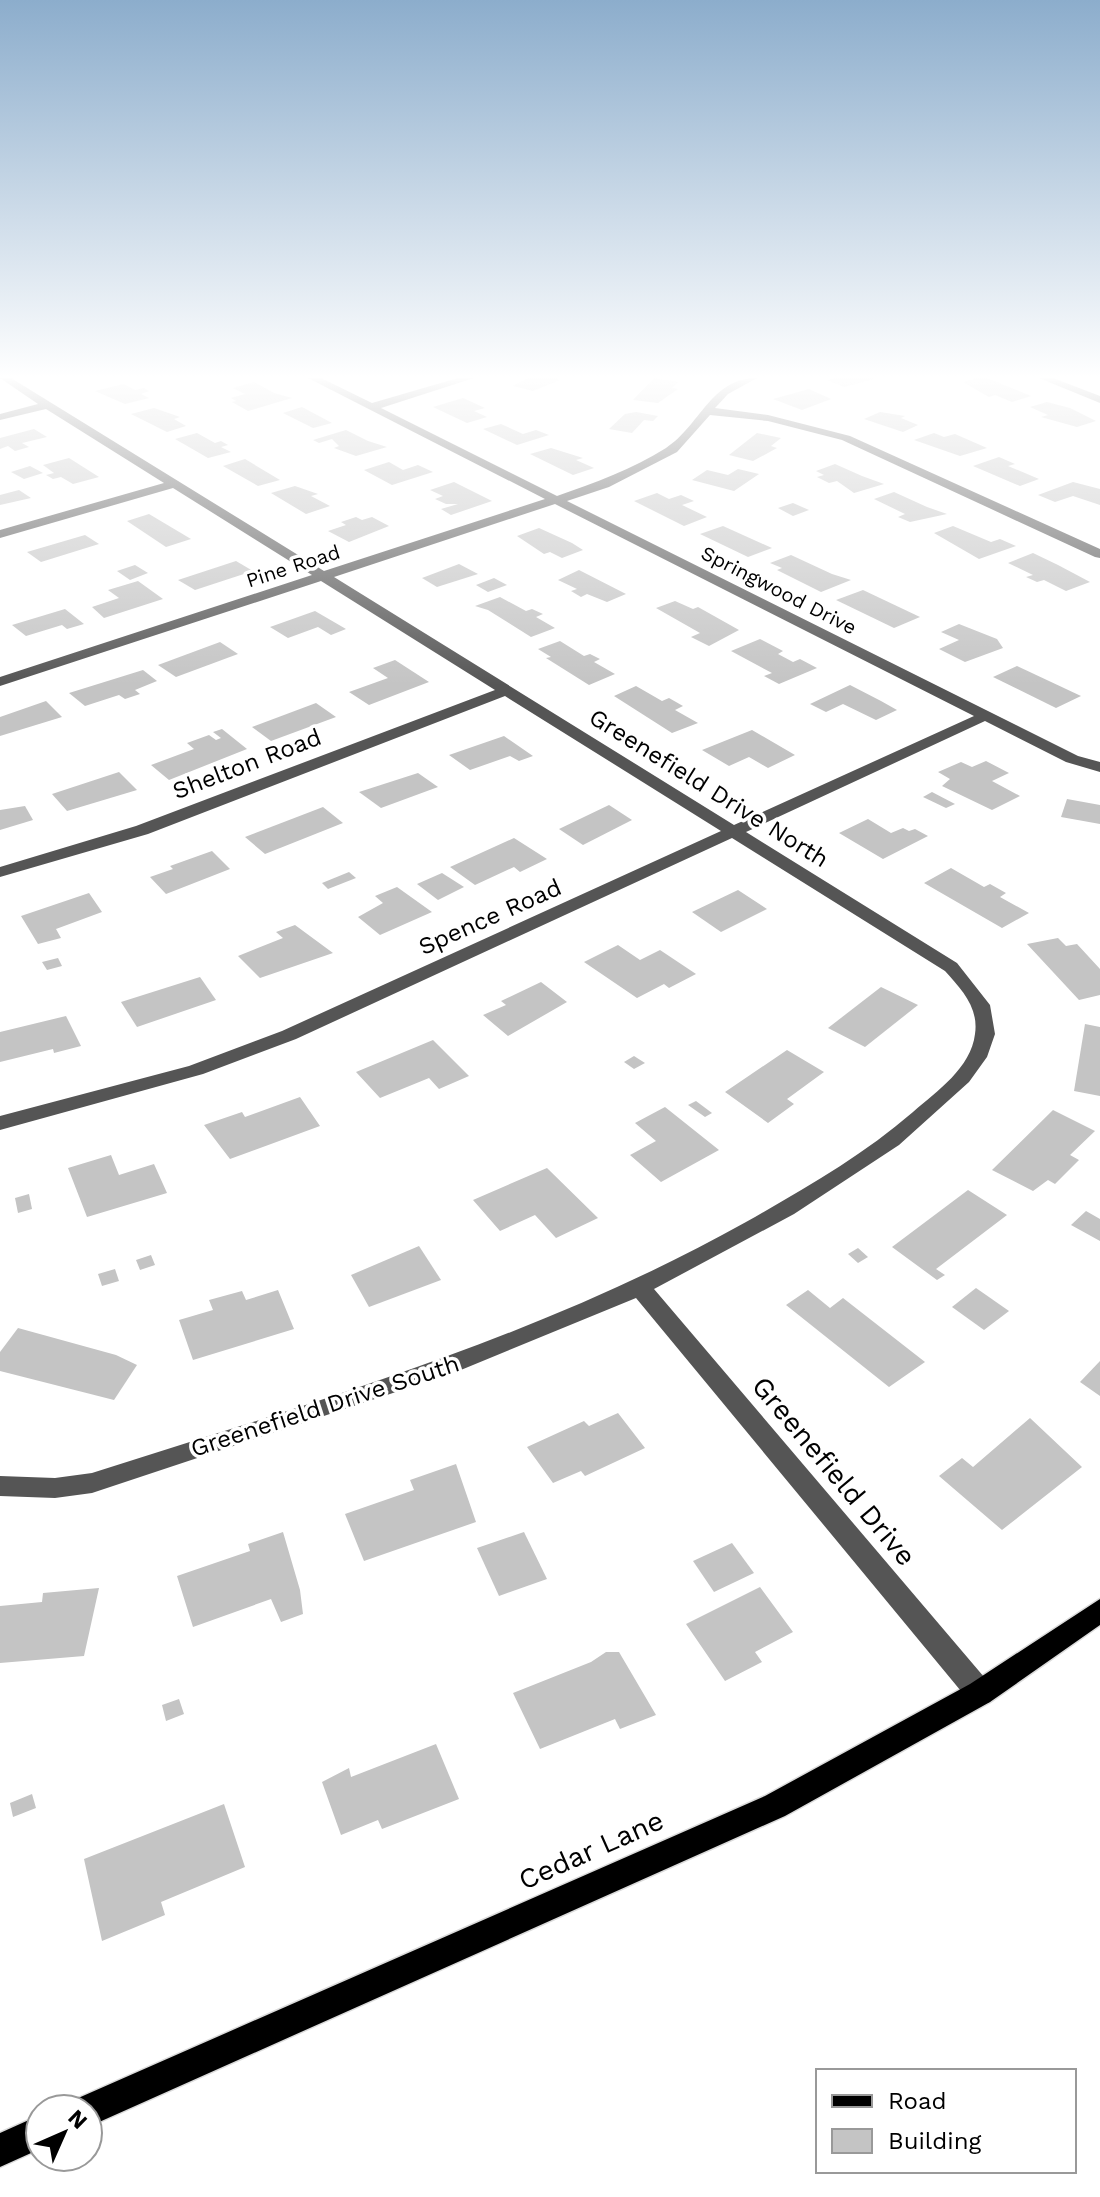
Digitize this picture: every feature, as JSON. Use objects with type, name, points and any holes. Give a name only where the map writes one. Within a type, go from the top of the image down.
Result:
[{"type":"main road","name":"Cedar Lane","points":[[104,2104],[775,1806],[980,1693],[1100,1610]]},
{"type":"main road","points":[[0,2150],[24,2139]]},
{"type":"street","name":"Greenefield Drive North","points":[[168,481],[951,967],[972,989],[983,1009],[986,1030],[983,1050],[953,1086],[901,1134],[860,1165],[729,1244],[641,1289]]},
{"type":"street","name":"Springwood Drive","points":[[517,481],[1072,759],[1100,767]]},
{"type":"street","name":"Pine Road","points":[[0,682],[612,481]]},
{"type":"street","points":[[939,481],[1100,554]]},
{"type":"street","points":[[0,534],[174,484]]},
{"type":"street","name":"Shelton Road","points":[[0,872],[142,830],[507,690]]},
{"type":"street","name":"Spence Road","points":[[0,1123],[196,1070],[289,1035],[985,716]]},
{"type":"street","name":"Greenefield Drive South","points":[[0,1486],[55,1488],[92,1483],[507,1347],[641,1289]]},
{"type":"street","name":"Greenefield Drive","points":[[641,1289],[980,1693]]},
{"type":"building","points":[[248,481],[278,481],[258,486]]},
{"type":"building","points":[[384,481],[406,481],[392,485]]},
{"type":"building","points":[[694,481],[749,481],[734,491]]},
{"type":"building","points":[[824,481],[874,481],[884,484],[854,493],[837,481]]},
{"type":"building","points":[[1007,481],[1035,481],[1020,486]]},
{"type":"building","points":[[454,482],[492,501],[451,515],[441,509],[458,504],[446,504],[435,499],[443,496],[430,490]]},
{"type":"building","points":[[1073,482],[1100,489],[1100,505],[1073,496],[1055,502],[1038,495]]},
{"type":"building","points":[[295,486],[318,494],[311,496],[330,506],[306,514],[271,493]]},
{"type":"building","points":[[19,490],[31,498],[0,505],[0,495]]},
{"type":"building","points":[[894,492],[947,514],[910,522],[898,517],[905,514],[874,499]]},
{"type":"building","points":[[657,493],[669,499],[681,495],[694,501],[682,505],[707,517],[684,526],[634,501]]},
{"type":"building","points":[[793,503],[809,510],[793,516],[778,508]]},
{"type":"building","points":[[149,514],[191,539],[166,547],[127,521]]},
{"type":"building","points":[[356,517],[362,520],[372,517],[389,526],[349,542],[328,531],[346,525],[341,522]]},
{"type":"building","points":[[723,526],[772,548],[748,557],[700,534]]},
{"type":"building","points":[[953,526],[991,542],[1000,539],[1016,546],[979,559],[934,533]]},
{"type":"building","points":[[539,528],[583,550],[562,558],[550,552],[544,554],[517,536]]},
{"type":"building","points":[[85,535],[99,544],[41,562],[27,552]]},
{"type":"building","points":[[1033,553],[1090,582],[1066,591],[1044,580],[1037,582],[1026,577],[1033,575],[1008,563]]},
{"type":"building","points":[[791,555],[851,580],[821,592],[777,570],[782,568],[770,563]]},
{"type":"building","points":[[236,561],[253,571],[195,590],[178,580]]},
{"type":"building","points":[[459,564],[478,574],[437,587],[422,578]]},
{"type":"building","points":[[135,565],[148,573],[130,580],[117,571]]},
{"type":"building","points":[[579,570],[626,594],[607,602],[587,594],[581,597],[571,591],[577,589],[558,580]]},
{"type":"building","points":[[494,578],[507,585],[488,592],[476,585]]},
{"type":"building","points":[[138,581],[163,599],[104,618],[92,607],[119,598],[108,590]]},
{"type":"building","points":[[863,590],[920,617],[894,628],[836,600]]},
{"type":"building","points":[[500,597],[526,611],[532,609],[543,614],[536,617],[555,628],[531,637],[488,610],[475,606]]},
{"type":"building","points":[[675,601],[693,609],[698,607],[739,630],[709,646],[691,637],[700,633],[656,608]]},
{"type":"building","points":[[65,609],[84,624],[67,629],[62,625],[26,636],[12,625]]},
{"type":"building","points":[[315,611],[346,629],[331,635],[318,627],[288,638],[270,627]]},
{"type":"building","points":[[959,624],[997,639],[1003,648],[965,662],[939,649],[959,640],[941,632]]},
{"type":"building","points":[[760,639],[783,651],[778,654],[793,662],[800,659],[817,668],[779,684],[764,676],[772,673],[731,651]]},
{"type":"building","points":[[560,641],[584,656],[590,654],[600,659],[594,662],[615,674],[589,685],[546,658],[551,657],[538,649]]},
{"type":"building","points":[[220,642],[238,654],[176,677],[158,665]]},
{"type":"building","points":[[395,660],[429,682],[369,705],[349,692],[388,678],[373,668]]},
{"type":"building","points":[[1017,666],[1081,696],[1056,708],[993,677]]},
{"type":"building","points":[[143,670],[157,681],[135,690],[140,694],[125,699],[119,695],[85,706],[69,693]]},
{"type":"building","points":[[850,685],[897,710],[876,720],[843,704],[826,712],[810,704]]},
{"type":"building","points":[[636,686],[662,701],[669,698],[683,706],[675,710],[698,723],[672,733],[614,696]]},
{"type":"building","points":[[46,701],[62,717],[0,736],[0,717]]},
{"type":"building","points":[[316,703],[336,717],[271,741],[252,727]]},
{"type":"building","points":[[222,729],[247,749],[169,780],[151,765],[194,749],[187,743],[209,735],[216,740],[221,738],[213,732]]},
{"type":"building","points":[[752,730],[795,755],[768,768],[749,757],[729,766],[702,750]]},
{"type":"building","points":[[504,736],[533,756],[519,761],[510,756],[470,770],[449,755]]},
{"type":"building","points":[[986,761],[1009,773],[992,781],[1020,796],[992,810],[942,786],[950,779],[938,772],[961,762],[972,767]]},
{"type":"building","points":[[119,772],[137,790],[67,811],[52,794]]},
{"type":"building","points":[[418,773],[438,787],[381,808],[359,792]]},
{"type":"building","points":[[932,792],[955,804],[946,808],[923,797]]},
{"type":"building","points":[[1067,799],[1100,805],[1100,824],[1061,817]]},
{"type":"building","points":[[609,805],[632,820],[583,845],[559,829]]},
{"type":"building","points":[[25,806],[33,820],[0,830],[0,810]]},
{"type":"building","points":[[323,807],[343,823],[265,854],[245,837]]},
{"type":"building","points":[[868,819],[891,833],[903,828],[909,831],[915,829],[928,836],[883,859],[839,833]]},
{"type":"building","points":[[514,838],[547,859],[520,872],[514,867],[475,885],[450,867]]},
{"type":"building","points":[[212,851],[230,869],[166,894],[150,877],[173,869],[170,866]]},
{"type":"building","points":[[951,868],[984,887],[990,884],[1006,893],[1000,897],[1029,913],[1002,928],[924,883]]},
{"type":"building","points":[[349,872],[356,878],[328,889],[322,883]]},
{"type":"building","points":[[442,873],[464,887],[438,900],[417,884]]},
{"type":"building","points":[[397,887],[432,912],[380,935],[358,917],[383,903],[375,896]]},
{"type":"building","points":[[738,890],[767,909],[721,932],[692,912]]},
{"type":"building","points":[[89,893],[102,912],[56,929],[61,938],[38,944],[21,916]]},
{"type":"building","points":[[295,925],[333,953],[260,978],[238,956],[283,938],[276,932]]},
{"type":"building","points":[[1058,938],[1066,946],[1077,944],[1100,969],[1100,995],[1079,1000],[1027,944]]},
{"type":"building","points":[[618,945],[640,960],[660,950],[696,974],[669,988],[664,984],[637,998],[584,962]]},
{"type":"building","points":[[58,958],[62,966],[47,970],[42,962]]},
{"type":"building","points":[[200,977],[216,1000],[137,1027],[121,1002]]},
{"type":"building","points":[[541,982],[567,1002],[508,1036],[483,1015],[506,1005],[501,1001]]},
{"type":"building","points":[[881,987],[918,1005],[865,1047],[828,1028]]},
{"type":"building","points":[[66,1016],[81,1046],[54,1053],[53,1049],[0,1062],[0,1032]]},
{"type":"building","points":[[1085,1024],[1100,1027],[1100,1096],[1074,1091]]},
{"type":"building","points":[[433,1040],[469,1076],[439,1089],[429,1078],[380,1098],[356,1072]]},
{"type":"building","points":[[787,1050],[824,1072],[787,1099],[794,1104],[768,1123],[725,1092]]},
{"type":"building","points":[[634,1056],[645,1063],[634,1069],[624,1062]]},
{"type":"building","points":[[300,1097],[320,1126],[230,1159],[204,1125],[242,1112],[245,1117]]},
{"type":"building","points":[[696,1101],[712,1113],[705,1117],[688,1105]]},
{"type":"building","points":[[665,1107],[719,1150],[661,1182],[630,1155],[656,1141],[635,1123]]},
{"type":"building","points":[[1053,1110],[1095,1131],[1070,1155],[1079,1160],[1055,1184],[1048,1180],[1033,1191],[992,1170]]},
{"type":"building","points":[[111,1155],[119,1175],[154,1164],[167,1193],[87,1217],[68,1168]]},
{"type":"building","points":[[547,1168],[598,1218],[556,1238],[535,1215],[500,1231],[473,1200]]},
{"type":"building","points":[[968,1190],[1007,1215],[936,1269],[945,1275],[937,1280],[892,1247]]},
{"type":"building","points":[[29,1194],[32,1209],[18,1213],[15,1198]]},
{"type":"building","points":[[1086,1211],[1100,1219],[1100,1241],[1071,1225]]},
{"type":"building","points":[[419,1246],[441,1280],[369,1307],[351,1275]]},
{"type":"building","points":[[858,1248],[868,1257],[858,1263],[848,1254]]},
{"type":"building","points":[[151,1255],[155,1265],[140,1270],[136,1260]]},
{"type":"building","points":[[115,1269],[119,1281],[102,1286],[98,1274]]},
{"type":"building","points":[[976,1288],[1009,1311],[984,1330],[952,1307]]},
{"type":"building","points":[[278,1290],[294,1329],[193,1360],[179,1320],[213,1310],[209,1300],[242,1291],[246,1300]]},
{"type":"building","points":[[808,1290],[830,1308],[843,1298],[925,1362],[889,1387],[786,1305]]},
{"type":"building","points":[[18,1328],[116,1355],[137,1365],[114,1400],[0,1371],[0,1352]]},
{"type":"building","points":[[1100,1361],[1100,1396],[1080,1382]]},
{"type":"building","points":[[618,1413],[645,1448],[585,1476],[581,1471],[553,1483],[527,1447],[584,1421],[589,1426]]},
{"type":"building","points":[[1030,1418],[1082,1467],[1002,1530],[939,1476],[962,1458],[973,1467]]},
{"type":"building","points":[[456,1464],[476,1522],[364,1561],[345,1514],[414,1490],[410,1480]]},
{"type":"building","points":[[283,1532],[300,1590],[303,1614],[281,1622],[271,1599],[193,1627],[177,1576],[250,1551],[248,1544]]},
{"type":"building","points":[[524,1532],[547,1579],[499,1596],[477,1548]]},
{"type":"building","points":[[732,1543],[754,1573],[714,1592],[693,1561]]},
{"type":"building","points":[[760,1587],[793,1632],[755,1652],[762,1662],[725,1681],[686,1624]]},
{"type":"building","points":[[99,1588],[84,1656],[0,1663],[0,1606],[42,1602],[43,1593]]},
{"type":"building","points":[[606,1652],[619,1652],[656,1715],[620,1729],[615,1719],[540,1749],[513,1693],[591,1662]]},
{"type":"building","points":[[179,1699],[184,1714],[166,1721],[162,1705]]},
{"type":"building","points":[[436,1744],[459,1799],[382,1829],[378,1820],[341,1835],[322,1782],[349,1768],[351,1777]]},
{"type":"building","points":[[32,1794],[36,1808],[13,1817],[10,1803]]},
{"type":"building","points":[[224,1804],[245,1867],[161,1902],[165,1915],[102,1941],[84,1859]]}]
